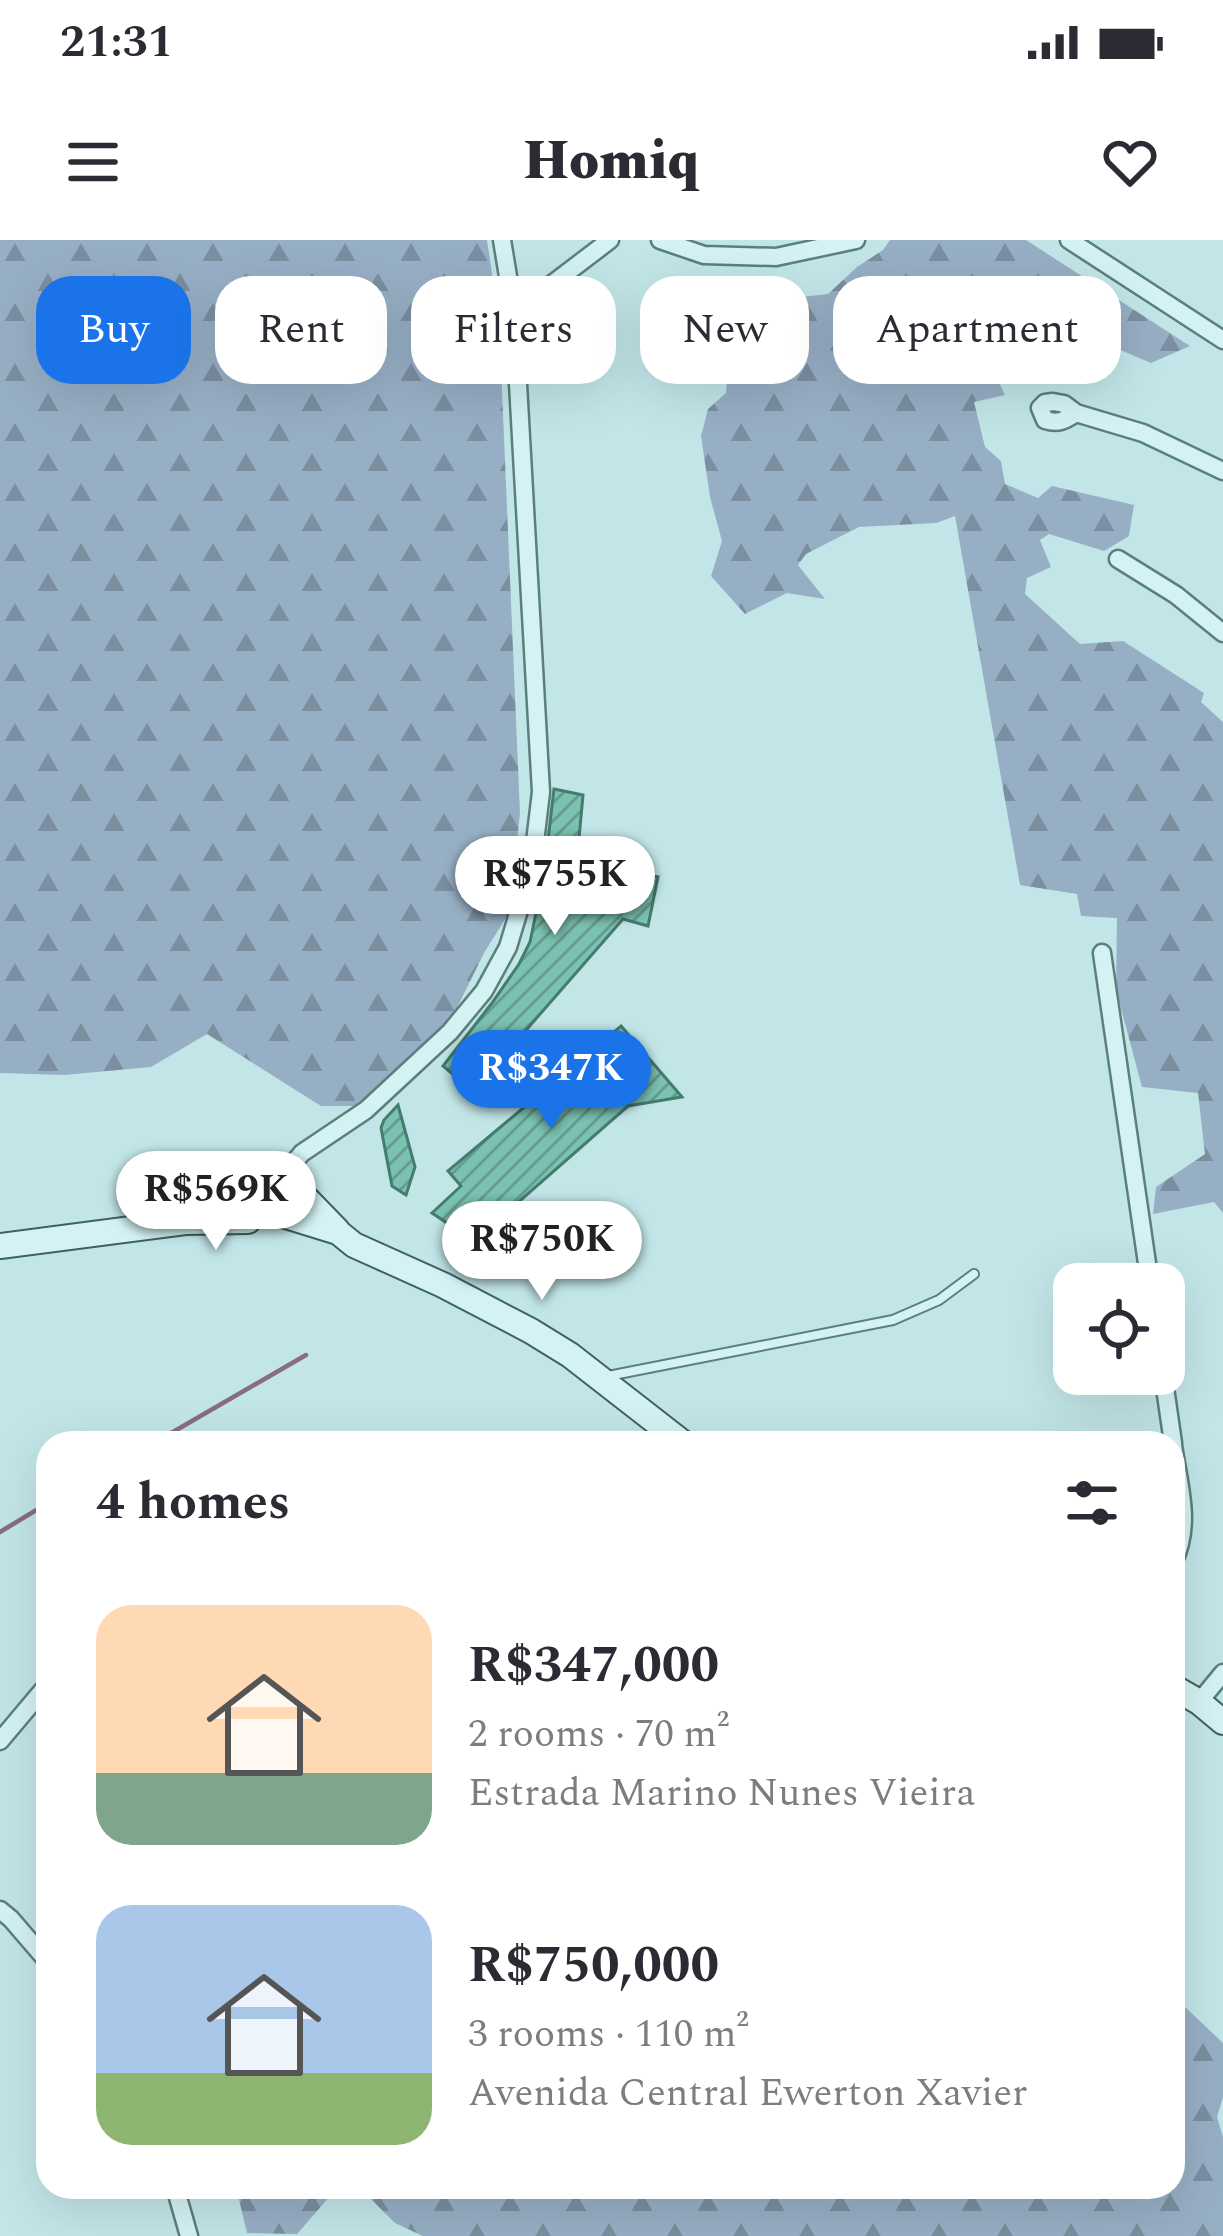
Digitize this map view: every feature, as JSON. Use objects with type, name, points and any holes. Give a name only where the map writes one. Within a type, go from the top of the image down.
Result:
[{"type":"main road","points":[[0,1246],[261,1209],[302,1194],[346,1239],[531,1331],[668,1431]]},
{"type":"main road","points":[[261,1209],[329,1244],[346,1239]]},
{"type":"main road","points":[[1185,1694],[1223,1722]]},
{"type":"street","points":[[502,240],[508,276]]},
{"type":"street","points":[[563,276],[610,240]]},
{"type":"street","points":[[660,240],[704,254],[776,257],[856,240]]},
{"type":"street","points":[[1070,240],[1223,340]]},
{"type":"street","points":[[261,1209],[302,1153],[366,1110],[450,1032],[484,991],[508,947],[532,866],[541,792],[518,384]]},
{"type":"street","points":[[1076,413],[1143,433],[1223,471]]},
{"type":"street","points":[[1118,559],[1223,633]]},
{"type":"street","points":[[1102,953],[1147,1263]]},
{"type":"street","points":[[1166,1395],[1171,1431]]},
{"type":"street","points":[[1199,1702],[1223,1673]]},
{"type":"street","points":[[0,1741],[36,1698]]},
{"type":"street","points":[[0,1910],[36,1949]]},
{"type":"street","points":[[179,2199],[189,2236]]},
{"type":"lane","points":[[601,1378],[893,1320],[939,1300],[974,1274]]},
{"type":"green space","points":[[0,240],[487,240],[492,276],[411,276],[411,384],[502,384],[520,813],[509,913],[450,1022],[411,1062],[355,1106],[321,1106],[207,1034],[151,1067],[64,1075],[0,1073]]},
{"type":"green space","points":[[890,240],[1026,240],[1082,276],[847,276]]},
{"type":"green space","points":[[833,289],[833,384],[1000,384],[1005,395],[974,402],[985,447],[1001,461],[1005,484],[1038,498],[1052,486],[1134,505],[1129,536],[1104,551],[1049,534],[1040,540],[1051,567],[1027,578],[1025,594],[1080,644],[1123,641],[1204,693],[1201,702],[1223,722],[1223,1213],[1214,1202],[1153,1214],[1156,1187],[1205,1154],[1198,1093],[1142,1087],[1116,990],[1117,918],[1081,916],[1077,894],[1020,885],[955,516],[936,523],[859,527],[806,554],[798,565],[825,599],[787,593],[745,614],[711,576],[722,541],[701,436],[708,409],[726,393],[727,384],[809,384],[809,296]]},
{"type":"green space","points":[[1121,301],[1190,346],[1151,363],[1121,350]]},
{"type":"green space","points":[[1185,2007],[1223,2043],[1223,2097],[1217,2117],[1223,2137],[1223,2236],[423,2236],[395,2223],[371,2199],[1185,2199]]},
{"type":"green space","points":[[239,2199],[328,2199],[297,2234],[247,2233]]},
{"type":"building","points":[[554,789],[583,795],[579,838],[587,840],[584,860],[658,877],[648,926],[623,919],[473,1091],[443,1066],[492,1003],[530,942]]},
{"type":"building","points":[[621,1026],[682,1097],[628,1106],[474,1241],[432,1213],[461,1186],[448,1171]]},
{"type":"building","points":[[398,1105],[415,1167],[406,1195],[392,1186],[381,1128]]},
{"type":"waterway","points":[[175,1431],[306,1355]]},
{"type":"waterway","points":[[0,1532],[36,1510]]}]
